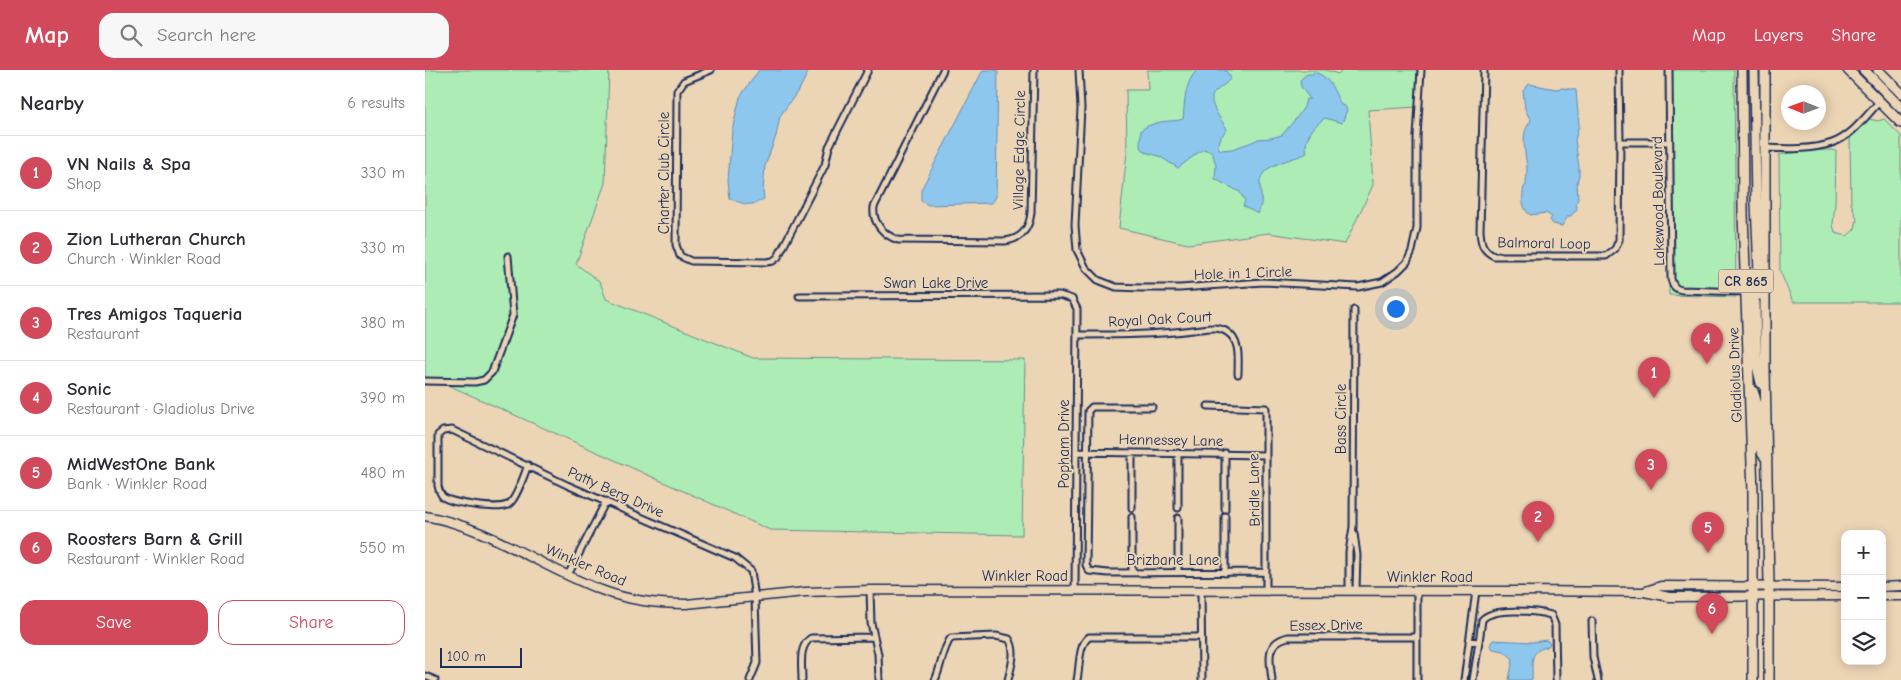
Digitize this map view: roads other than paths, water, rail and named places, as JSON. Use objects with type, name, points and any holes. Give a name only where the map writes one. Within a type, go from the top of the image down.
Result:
[{"type":"main road","name":"Gladiolus Drive","points":[[1742,70],[1743,181],[1754,586],[1753,680]]},
{"type":"main road","points":[[1754,70],[1755,203],[1761,334],[1765,368]]},
{"type":"main road","name":"Gladiolus Drive","points":[[1765,70],[1765,368],[1769,680]]},
{"type":"main road","points":[[1848,70],[1901,124]]},
{"type":"main road","points":[[1864,70],[1901,108]]},
{"type":"main road","points":[[1878,70],[1901,94]]},
{"type":"main road","points":[[1747,292],[1753,297],[1755,303],[1756,361],[1766,403]]},
{"type":"main road","points":[[1749,379],[1758,410],[1759,446],[1767,459]]},
{"type":"street","name":"Charter Club Circle","points":[[711,70],[684,81],[677,91],[676,245],[680,256],[691,261],[767,262],[773,261],[778,257],[825,165],[829,147],[868,70]]},
{"type":"street","name":"Village Edge Circle","points":[[943,70],[874,207],[874,216],[879,227],[887,236],[898,240],[1005,241],[1017,238],[1025,232],[1030,221],[1031,212],[1034,70]]},
{"type":"street","name":"Hole in 1 Circle","points":[[1079,70],[1081,109],[1075,225],[1077,250],[1086,268],[1103,283],[1116,287],[1141,288],[1180,288],[1263,282],[1358,287],[1382,282],[1398,271],[1407,262],[1412,251],[1417,228],[1417,137],[1421,70]]},
{"type":"street","name":"Balmoral Loop","points":[[1484,70],[1479,231],[1481,245],[1486,252],[1494,256],[1606,256],[1615,249],[1619,240],[1621,142],[1619,70]]},
{"type":"street","name":"Lakewood Boulevard","points":[[1669,70],[1671,279],[1673,285],[1677,289],[1683,290],[1747,292]]},
{"type":"street","points":[[1765,148],[1798,148],[1833,143],[1855,128],[1879,101]]},
{"type":"street","points":[[1621,142],[1669,142]]},
{"type":"street","points":[[425,381],[475,382],[484,380],[492,372],[513,315],[507,256]]},
{"type":"street","name":"Swan Lake Drive","points":[[799,296],[1059,295],[1072,299]]},
{"type":"street","name":"Popham Drive","points":[[1072,299],[1077,309],[1075,590]]},
{"type":"street","name":"Bass Circle","points":[[1353,590],[1357,555],[1353,527],[1354,310]]},
{"type":"street","name":"Royal Oak Court","points":[[1077,335],[1153,335],[1209,328],[1221,329],[1231,335],[1237,346],[1238,374]]},
{"type":"street","name":"Bridle Lane","points":[[1208,406],[1267,408],[1266,590]]},
{"type":"street","points":[[1087,452],[1088,411],[1092,407],[1152,407]]},
{"type":"street","name":"Patty Berg Drive","points":[[528,465],[513,498],[504,507],[466,503],[444,497],[440,493],[438,480],[438,435],[443,431],[453,430],[528,465],[567,484],[735,558],[745,565],[751,571],[755,598],[757,663],[750,680]]},
{"type":"street","name":"Hennessey Lane","points":[[1076,452],[1266,455]]},
{"type":"street","name":"Brizbane Lane","points":[[1087,452],[1087,562],[1089,571],[1132,573],[1266,572]]},
{"type":"street","points":[[1132,452],[1132,508]]},
{"type":"street","points":[[1178,453],[1178,508]]},
{"type":"street","points":[[1225,453],[1225,509]]},
{"type":"street","points":[[568,575],[606,501]]},
{"type":"street","name":"Winkler Road","points":[[425,516],[451,522],[480,532],[604,591],[651,602],[686,604],[831,590],[1417,590],[1644,592],[1670,597],[1841,596]]},
{"type":"street","points":[[1225,516],[1225,573]]},
{"type":"street","points":[[1132,517],[1132,573]]},
{"type":"street","points":[[1178,518],[1178,572]]},
{"type":"street","name":"Winkler Road","points":[[1644,592],[1661,586],[1841,587]]},
{"type":"street","points":[[1886,587],[1901,586]]},
{"type":"street","points":[[870,590],[873,637],[878,654],[879,680]]},
{"type":"street","points":[[1201,590],[1200,636],[1202,680]]},
{"type":"street","points":[[1417,590],[1417,680]]},
{"type":"street","points":[[1464,680],[1476,591]]},
{"type":"street","points":[[1886,596],[1901,596]]},
{"type":"street","points":[[1473,680],[1482,620],[1490,613],[1539,612],[1551,615],[1555,625],[1556,680]]},
{"type":"street","points":[[1592,621],[1593,656],[1597,680]]},
{"type":"street","points":[[935,680],[941,667],[947,642],[951,638],[996,636],[1009,639],[1013,644],[1013,657],[1008,680]]},
{"type":"street","points":[[1077,680],[1081,648],[1084,640],[1089,637],[1200,636]]},
{"type":"street","points":[[802,680],[803,647],[805,641],[811,638],[873,637]]},
{"type":"street","name":"Essex Drive","points":[[1272,680],[1270,654],[1276,642],[1281,638],[1417,637]]},
{"type":"street","points":[[1469,641],[1479,642]]},
{"type":"street","points":[[425,676],[435,680]]},
{"type":"water","points":[[759,70],[809,70],[800,88],[780,116],[776,136],[765,166],[764,199],[754,204],[743,204],[730,199],[728,180],[732,130],[740,97]]},
{"type":"water","points":[[983,70],[998,70],[996,197],[992,203],[928,205],[921,201],[921,190]]},
{"type":"water","points":[[1197,70],[1225,70],[1231,78],[1212,96],[1213,105],[1218,116],[1227,129],[1221,137],[1218,146],[1220,150],[1232,149],[1258,139],[1282,135],[1304,107],[1306,99],[1310,99],[1301,87],[1300,80],[1307,74],[1314,72],[1324,77],[1331,85],[1341,105],[1345,106],[1347,110],[1342,123],[1325,118],[1317,124],[1308,138],[1307,153],[1265,171],[1260,183],[1261,201],[1258,214],[1243,206],[1245,201],[1240,192],[1215,179],[1216,165],[1212,152],[1203,149],[1178,168],[1159,156],[1145,152],[1140,146],[1141,130],[1158,122],[1183,119],[1187,87]]},
{"type":"water","points":[[1529,84],[1556,89],[1576,90],[1579,125],[1575,140],[1579,167],[1577,209],[1571,216],[1568,216],[1562,226],[1553,224],[1550,220],[1552,217],[1546,213],[1530,215],[1523,202],[1527,169],[1524,138],[1527,126],[1531,121],[1525,109],[1523,91]]},
{"type":"water","points":[[1493,640],[1532,642],[1547,640],[1550,644],[1537,651],[1534,655],[1532,680],[1509,680],[1513,659],[1504,651],[1493,649],[1490,645]]},
{"type":"place","name":"Sonic","points":[[1707,364]]},
{"type":"place","name":"VN Nails & Spa","points":[[1654,398]]},
{"type":"place","name":"Tres Amigos Taqueria","points":[[1651,490]]},
{"type":"place","name":"Zion Lutheran Church","points":[[1538,542]]},
{"type":"place","name":"MidWestOne Bank","points":[[1708,553]]},
{"type":"place","name":"Roosters Barn & Grill","points":[[1712,634]]}]
